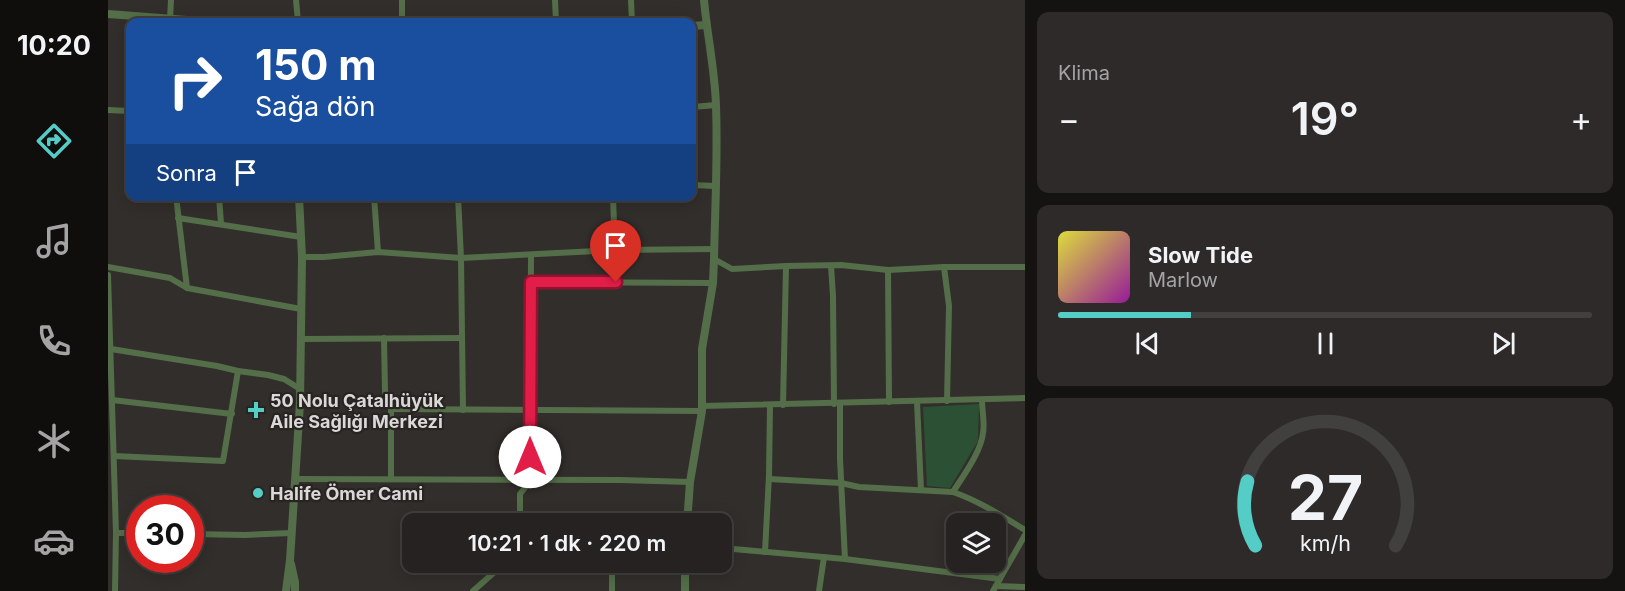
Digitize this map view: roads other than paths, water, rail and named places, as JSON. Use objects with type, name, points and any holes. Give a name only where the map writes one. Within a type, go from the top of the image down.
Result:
[{"type":"street","points":[[170,18],[171,0]]},
{"type":"street","points":[[296,0],[298,18]]},
{"type":"street","points":[[402,0],[402,18]]},
{"type":"street","points":[[555,0],[556,18]]},
{"type":"street","points":[[631,0],[632,18]]},
{"type":"street","points":[[688,513],[690,482],[702,409],[702,349],[713,283],[715,249],[716,105],[704,0]]},
{"type":"street","points":[[108,14],[158,18]]},
{"type":"street","points":[[696,26],[706,25]]},
{"type":"street","points":[[696,107],[716,105]]},
{"type":"street","points":[[108,110],[126,111]]},
{"type":"street","points":[[696,184],[716,186]]},
{"type":"street","points":[[176,201],[187,288]]},
{"type":"street","points":[[219,201],[221,224]]},
{"type":"street","points":[[286,591],[296,479],[300,389],[302,257],[299,201]]},
{"type":"street","points":[[374,201],[378,252]]},
{"type":"street","points":[[458,201],[463,410]]},
{"type":"street","points":[[613,201],[616,282]]},
{"type":"street","points":[[178,218],[301,237]]},
{"type":"street","points":[[302,257],[378,252],[461,258],[616,250],[715,249]]},
{"type":"street","points":[[520,513],[520,494],[530,481],[531,255]]},
{"type":"street","points":[[714,259],[732,269],[786,266],[888,270],[1025,267]]},
{"type":"street","points":[[783,405],[786,266]]},
{"type":"street","points":[[831,266],[845,559]]},
{"type":"street","points":[[108,267],[170,278],[187,288],[301,309]]},
{"type":"street","points":[[944,267],[949,306],[947,401]]},
{"type":"street","points":[[888,270],[889,402]]},
{"type":"street","points":[[108,275],[114,456],[111,471],[116,533],[115,591]]},
{"type":"street","points":[[531,282],[713,283]]},
{"type":"street","points":[[384,338],[385,392],[391,404],[392,478]]},
{"type":"street","points":[[301,339],[462,338]]},
{"type":"street","points":[[110,344],[237,371],[268,375],[284,379],[300,389]]},
{"type":"street","points":[[114,456],[223,461],[237,371]]},
{"type":"street","points":[[391,409],[531,411],[702,409],[1025,398]]},
{"type":"street","points":[[112,400],[232,414]]},
{"type":"street","points":[[953,492],[981,443],[984,432],[982,400]]},
{"type":"street","points":[[917,402],[921,490]]},
{"type":"street","points":[[765,552],[770,405]]},
{"type":"street","points":[[296,479],[690,482]]},
{"type":"street","points":[[769,479],[841,483],[859,488],[953,492],[992,510],[1025,530]]},
{"type":"street","points":[[116,533],[126,533]]},
{"type":"street","points":[[204,534],[291,533]]},
{"type":"street","points":[[995,588],[1025,535]]},
{"type":"street","points":[[732,549],[845,559],[1000,579]]},
{"type":"street","points":[[819,591],[824,557]]},
{"type":"street","points":[[290,560],[295,591]]},
{"type":"street","points":[[472,591],[493,573]]},
{"type":"street","points":[[612,573],[612,591]]},
{"type":"street","points":[[685,573],[685,591]]},
{"type":"street","points":[[995,588],[1025,587]]},
{"type":"place","name":"50 Nolu Çatalhüyük Aile Sağlığı Merkezi","points":[[256,410]]},
{"type":"place","name":"Halife Ömer Cami","points":[[258,493]]}]
